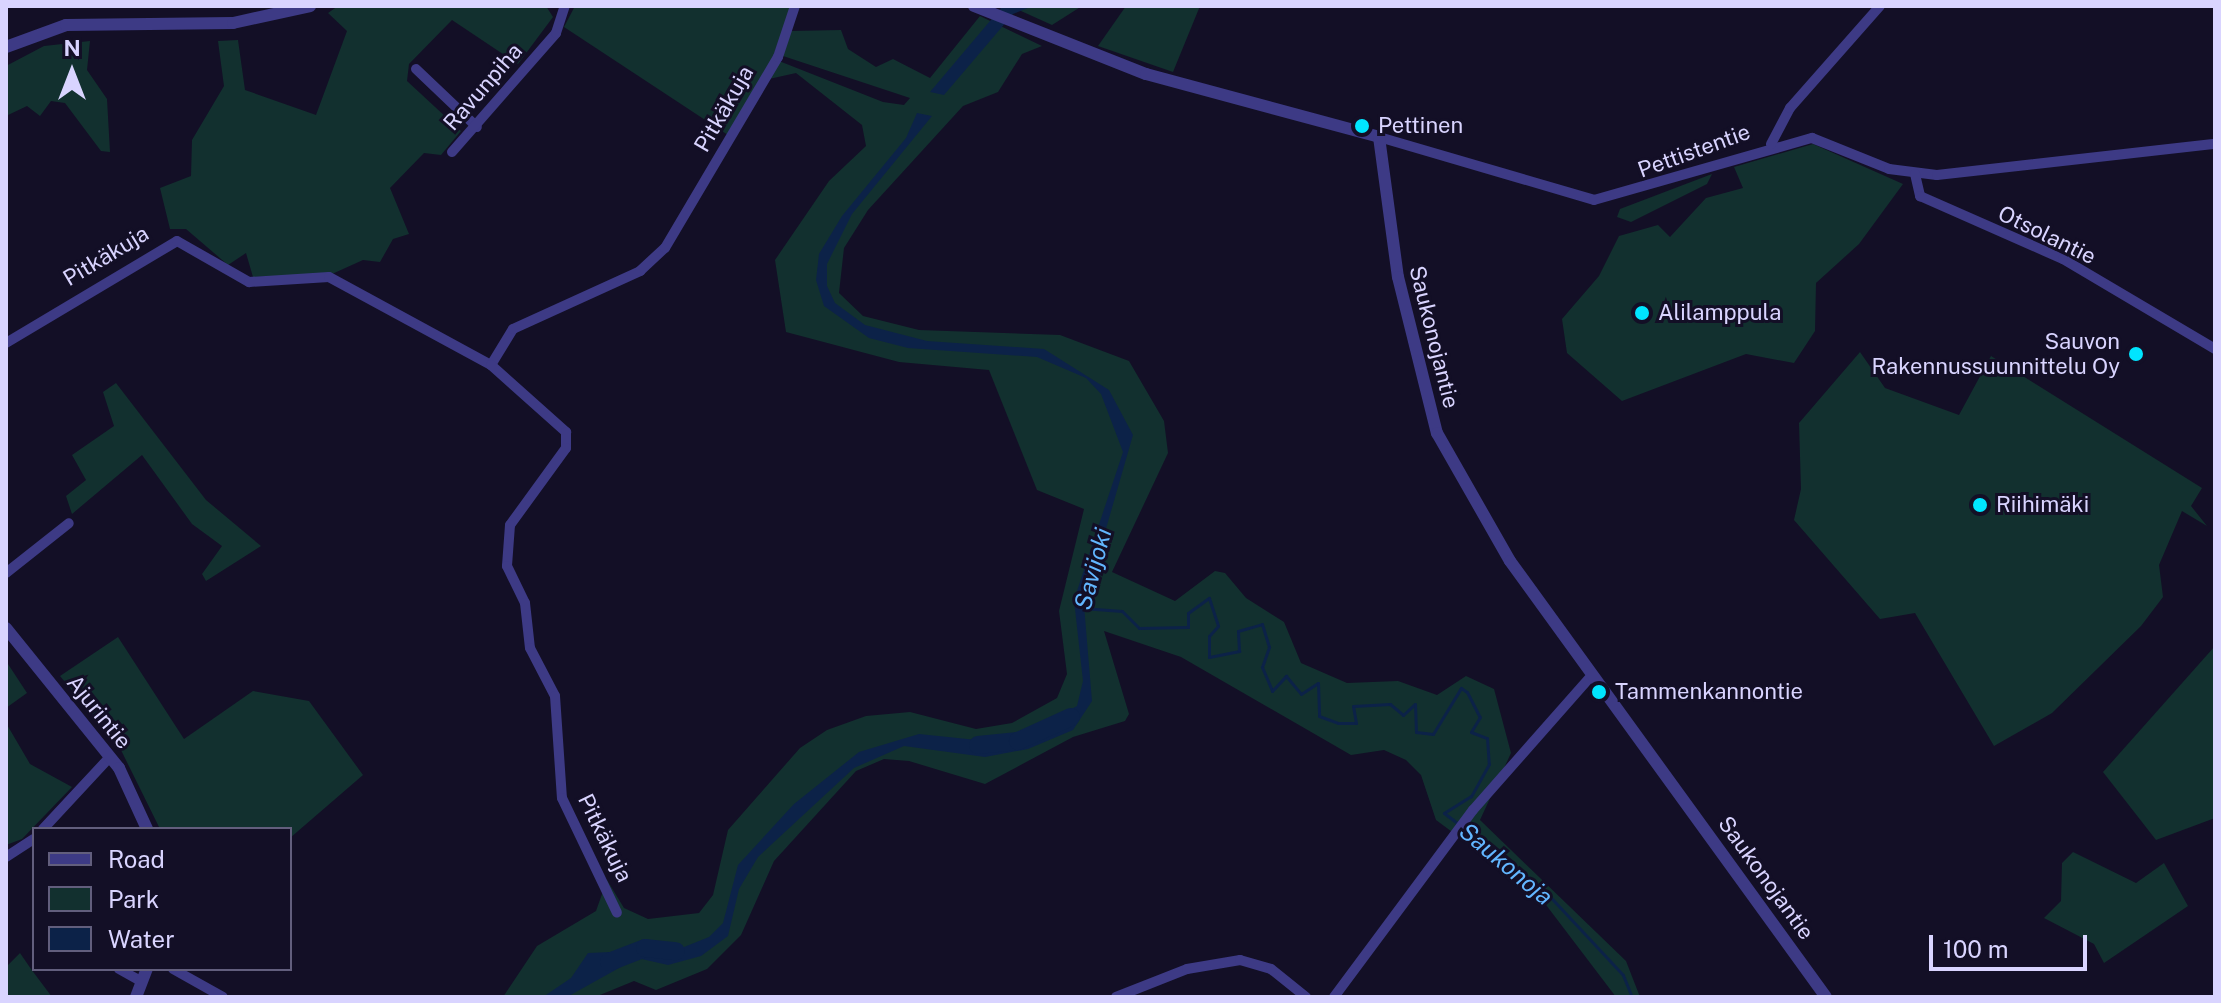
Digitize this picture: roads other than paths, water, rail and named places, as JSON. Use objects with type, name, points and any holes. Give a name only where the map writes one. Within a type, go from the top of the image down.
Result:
[{"type":"street","points":[[6,47],[66,25],[233,23],[310,6]]},
{"type":"street","name":"Ravunpiha","points":[[452,152],[556,33],[565,6]]},
{"type":"street","name":"Pitkäkuja","points":[[491,365],[513,329],[640,271],[665,248],[778,57],[795,6]]},
{"type":"street","points":[[1771,144],[1790,108],[1880,6]]},
{"type":"street","points":[[980,9],[1146,74],[1379,137]]},
{"type":"street","points":[[416,69],[477,127]]},
{"type":"street","name":"Pettistentie","points":[[1379,137],[1594,200],[1647,191],[1771,144],[1830,139],[1915,174],[1973,174],[2215,144]]},
{"type":"street","name":"Saukonojantie","points":[[1379,137],[1398,277],[1437,433],[1510,561],[1826,997]]},
{"type":"street","name":"Otsolantie","points":[[1915,174],[1920,196],[2063,259],[2215,349]]},
{"type":"street","name":"Pitkäkuja","points":[[6,343],[85,289],[177,241],[249,282],[329,277],[491,365],[566,432],[566,448],[510,525],[507,566],[525,603],[530,648],[555,696],[562,798],[617,913]]},
{"type":"street","points":[[6,573],[69,523]]},
{"type":"street","name":"Ajurintie","points":[[6,628],[110,757],[146,827]]},
{"type":"street","points":[[1334,997],[1457,830],[1592,675]]},
{"type":"street","points":[[45,827],[110,757]]},
{"type":"street","points":[[6,857],[32,840]]},
{"type":"street","points":[[1116,997],[1187,969],[1240,960],[1271,969],[1306,997]]},
{"type":"street","points":[[123,971],[142,982]]},
{"type":"street","points":[[136,997],[146,971]]},
{"type":"street","points":[[177,971],[223,997]]},
{"type":"water","points":[[1033,6],[1013,14],[944,95],[930,92],[1001,8]]},
{"type":"water","points":[[917,113],[932,116],[852,214],[827,264],[827,286],[835,303],[865,325],[927,341],[1044,349],[1109,390],[1133,435],[1084,605],[1092,701],[1073,730],[1028,749],[985,757],[904,746],[854,768],[758,857],[739,889],[728,936],[701,956],[668,965],[637,958],[567,997],[543,997],[571,978],[588,953],[679,949],[709,937],[723,923],[738,865],[794,804],[859,752],[919,734],[1006,743],[1077,706],[1083,681],[1074,600],[1123,452],[1101,394],[1086,378],[1037,357],[908,348],[869,338],[824,306],[816,280],[819,254],[842,216],[906,138]]},
{"type":"waterway","name":"Saukonoja","points":[[1082,608],[1122,611],[1139,628],[1188,627],[1188,613],[1209,598],[1218,626],[1209,636],[1209,657],[1239,651],[1238,631],[1262,624],[1269,647],[1262,667],[1272,691],[1286,676],[1301,694],[1318,683],[1319,716],[1338,723],[1356,723],[1353,706],[1390,704],[1403,715],[1415,704],[1416,732],[1433,734],[1461,688],[1467,692],[1480,717],[1471,732],[1487,738],[1489,764],[1471,796],[1444,813],[1541,887],[1623,975],[1632,997]]},
{"type":"waterway","name":"Savijoki","points":[[978,745],[1018,741],[1071,717]]},
{"type":"waterway","name":"Savijoki","points":[[609,962],[645,948],[676,951]]},
{"type":"place","name":"Pettinen","points":[[1362,126]]},
{"type":"place","name":"Alilamppula","points":[[1642,313]]},
{"type":"place","name":"Sauvon Rakennussuunnittelu Oy","points":[[2136,354]]},
{"type":"place","name":"Riihimäki","points":[[1980,505]]},
{"type":"place","name":"Tammenkannontie","points":[[1599,692]]}]
